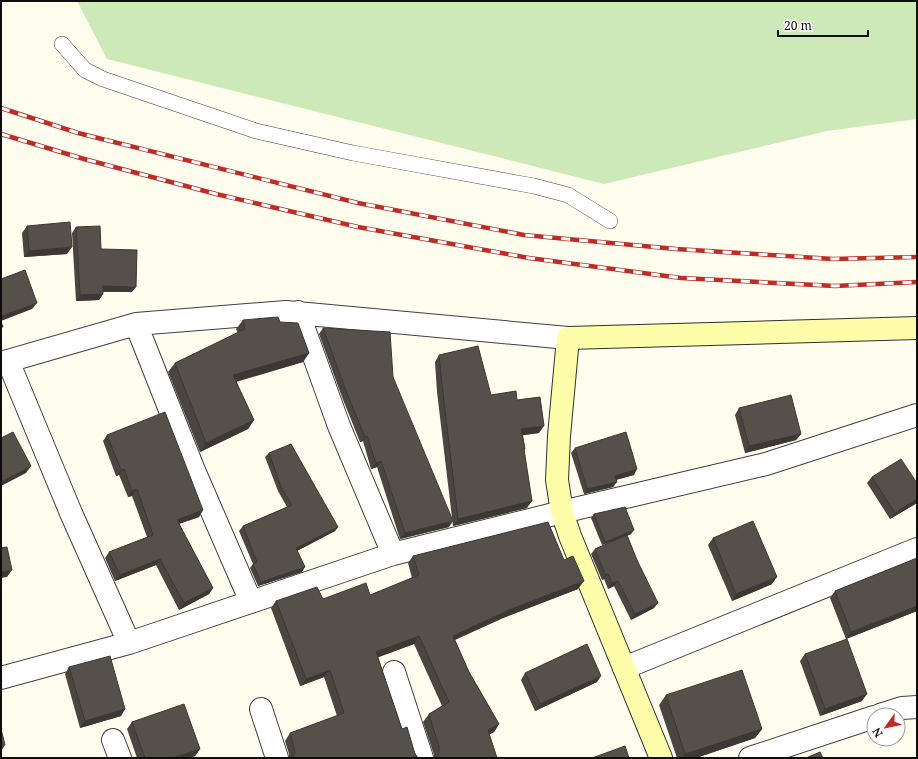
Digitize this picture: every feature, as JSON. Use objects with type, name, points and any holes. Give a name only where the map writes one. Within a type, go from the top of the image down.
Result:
[{"type":"street","points":[[128,643],[4,362],[136,324],[286,312],[568,338],[917,328]]},
{"type":"street","points":[[298,312],[339,426],[393,554]]},
{"type":"street","points":[[136,324],[193,468],[251,602]]},
{"type":"street","points":[[568,338],[559,436],[557,480],[562,512],[570,536],[661,758]]},
{"type":"street","points":[[1,678],[128,643],[393,554],[766,464],[917,415]]},
{"type":"street","points":[[624,668],[917,549]]},
{"type":"street","points":[[394,672],[422,758]]},
{"type":"street","points":[[906,708],[917,707]]},
{"type":"street","points":[[261,709],[277,758]]},
{"type":"street","points":[[750,758],[866,720]]},
{"type":"lane","points":[[62,44],[85,70],[103,80],[249,128],[353,153],[534,186],[568,195],[610,221]]},
{"type":"green space","points":[[77,1],[917,1],[917,119],[827,131],[604,184],[107,59]]},
{"type":"building","points":[[70,222],[72,247],[29,251],[27,226]]},
{"type":"building","points":[[100,226],[101,249],[137,250],[136,287],[103,286],[103,294],[80,295],[76,227]]},
{"type":"building","points":[[25,270],[37,303],[1,316],[1,279]]},
{"type":"building","points":[[278,317],[280,322],[298,323],[309,353],[233,375],[254,420],[206,443],[175,363],[245,329],[243,320]]},
{"type":"building","points":[[323,328],[390,332],[393,377],[453,521],[405,533],[381,461],[376,463],[367,436],[365,437],[346,391]]},
{"type":"building","points":[[478,346],[491,395],[516,391],[517,400],[540,397],[544,426],[521,429],[532,501],[458,519],[439,355]]},
{"type":"building","points":[[791,395],[801,434],[749,446],[739,408]]},
{"type":"building","points":[[165,412],[203,510],[177,520],[213,588],[184,603],[160,559],[120,575],[109,552],[153,535],[137,489],[132,491],[124,469],[121,470],[107,435]]},
{"type":"building","points":[[13,432],[31,466],[1,482],[1,438]]},
{"type":"building","points":[[626,432],[637,469],[615,476],[617,482],[587,489],[575,448]]},
{"type":"building","points":[[291,444],[338,527],[296,548],[305,567],[261,582],[253,564],[257,562],[243,526],[292,505],[281,487],[269,453]]},
{"type":"building","points":[[901,459],[917,483],[917,499],[895,513],[872,477]]},
{"type":"building","points":[[625,507],[634,530],[605,542],[594,514]]},
{"type":"building","points":[[753,521],[777,577],[736,594],[713,538]]},
{"type":"building","points":[[548,522],[564,560],[573,556],[584,581],[509,610],[453,636],[469,672],[499,724],[488,730],[497,758],[437,758],[439,747],[429,714],[449,702],[419,636],[376,652],[402,729],[407,727],[415,754],[418,758],[293,758],[295,753],[290,733],[344,713],[330,670],[306,679],[276,601],[317,587],[323,599],[366,583],[370,595],[419,575],[413,556]]},
{"type":"building","points":[[627,535],[637,560],[658,603],[635,614],[618,581],[612,583],[608,574],[605,574],[595,549]]},
{"type":"building","points":[[7,547],[12,570],[1,572],[1,548]]},
{"type":"building","points":[[917,558],[917,606],[851,632],[835,591]]},
{"type":"building","points":[[847,639],[867,694],[825,709],[805,654]]},
{"type":"building","points":[[587,644],[601,676],[540,704],[525,673]]},
{"type":"building","points":[[110,656],[125,709],[85,721],[69,667]]},
{"type":"building","points":[[742,670],[762,729],[685,754],[666,695]]},
{"type":"building","points":[[184,704],[200,749],[173,758],[145,758],[132,722]]},
{"type":"building","points":[[1,729],[5,745],[1,746]]},
{"type":"building","points":[[625,746],[629,758],[592,758]]},
{"type":"building","points":[[820,752],[823,758],[806,758]]},
{"type":"railway","points":[[1,108],[78,133],[358,203],[524,235],[676,249],[833,259],[917,257]]},
{"type":"railway","points":[[1,134],[84,159],[216,194],[358,227],[529,258],[681,278],[835,286],[917,282]]}]
